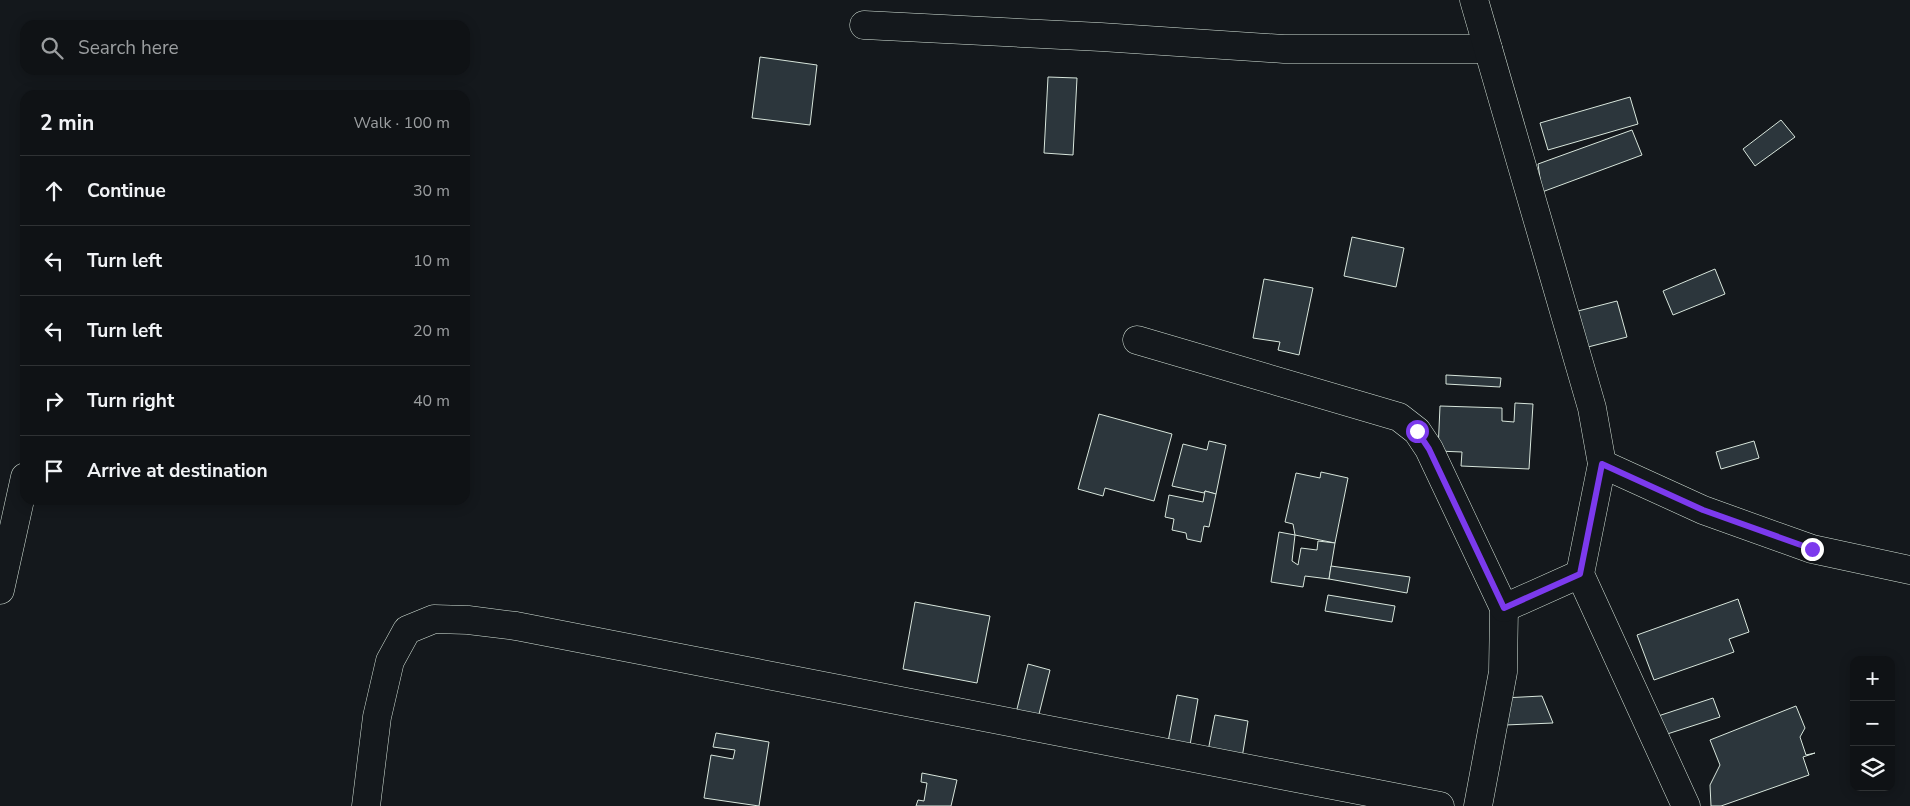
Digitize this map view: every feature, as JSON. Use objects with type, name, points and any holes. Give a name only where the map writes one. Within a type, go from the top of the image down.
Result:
[{"type":"street","points":[[1474,0],[1592,408],[1602,464],[1580,574],[1686,806]]},
{"type":"street","points":[[864,25],[1101,37],[1284,49],[1488,49]]},
{"type":"street","points":[[1137,340],[1398,417],[1417,431],[1429,449],[1504,608],[1503,672],[1478,806]]},
{"type":"street","points":[[1602,464],[1703,510],[1812,549],[1910,570]]},
{"type":"street","points":[[0,590],[20,500]]},
{"type":"street","points":[[1504,608],[1580,574]]},
{"type":"street","points":[[366,806],[377,718],[390,661],[407,630],[434,620],[468,620],[516,626],[1440,806]]},
{"type":"building","points":[[760,57],[817,65],[810,125],[752,118]]},
{"type":"building","points":[[1048,77],[1077,78],[1073,155],[1044,153]]},
{"type":"building","points":[[1630,97],[1638,124],[1548,150],[1540,123]]},
{"type":"building","points":[[1781,120],[1795,137],[1755,166],[1743,149]]},
{"type":"building","points":[[1632,130],[1642,155],[1542,192],[1538,164]]},
{"type":"building","points":[[1352,237],[1404,248],[1396,287],[1344,276]]},
{"type":"building","points":[[1715,269],[1725,294],[1673,315],[1663,291]]},
{"type":"building","points":[[1264,279],[1313,288],[1299,355],[1278,350],[1280,342],[1253,338]]},
{"type":"building","points":[[1617,301],[1627,337],[1588,347],[1578,311]]},
{"type":"building","points":[[1446,375],[1501,378],[1500,387],[1446,384]]},
{"type":"building","points":[[1515,403],[1533,404],[1529,469],[1461,466],[1462,452],[1438,451],[1440,406],[1502,408],[1502,421],[1514,422]]},
{"type":"building","points":[[1099,414],[1172,434],[1154,501],[1105,488],[1103,496],[1078,489]]},
{"type":"building","points":[[1209,441],[1226,445],[1216,494],[1172,486],[1183,444],[1207,450]]},
{"type":"building","points":[[1754,441],[1759,458],[1721,469],[1716,452]]},
{"type":"building","points":[[1321,472],[1348,478],[1335,543],[1295,535],[1293,524],[1285,522],[1296,473],[1320,478]]},
{"type":"building","points":[[1205,491],[1216,494],[1209,527],[1204,526],[1201,542],[1187,539],[1186,533],[1172,530],[1174,519],[1165,517],[1169,495],[1203,502]]},
{"type":"building","points":[[1279,532],[1295,535],[1292,561],[1298,565],[1301,548],[1317,550],[1318,541],[1335,543],[1329,579],[1305,576],[1303,587],[1271,582]]},
{"type":"building","points":[[1331,566],[1410,577],[1407,593],[1329,579]]},
{"type":"building","points":[[1328,595],[1395,606],[1392,622],[1325,611]]},
{"type":"building","points":[[1738,599],[1749,632],[1729,639],[1734,652],[1654,680],[1637,635]]},
{"type":"building","points":[[915,602],[990,616],[977,683],[903,669]]},
{"type":"building","points":[[1028,664],[1050,670],[1038,718],[1016,713]]},
{"type":"building","points":[[1177,695],[1198,699],[1189,751],[1167,747]]},
{"type":"building","points":[[1542,696],[1553,723],[1505,725],[1503,698]]},
{"type":"building","points":[[1713,698],[1720,717],[1661,736],[1655,717]]},
{"type":"building","points":[[1796,706],[1805,728],[1800,737],[1806,755],[1815,753],[1803,757],[1809,775],[1721,806],[1711,806],[1710,785],[1720,765],[1710,740]]},
{"type":"building","points":[[1215,715],[1248,721],[1242,758],[1208,751]]},
{"type":"building","points":[[716,733],[769,742],[759,806],[704,798],[711,755],[733,759],[735,750],[713,747]]},
{"type":"building","points":[[922,773],[957,780],[951,806],[916,806],[918,800],[924,801],[927,783],[921,782]]},
{"type":"route","points":[[1417,431],[1429,449],[1504,608],[1580,574],[1602,464],[1703,510],[1812,549]]}]
